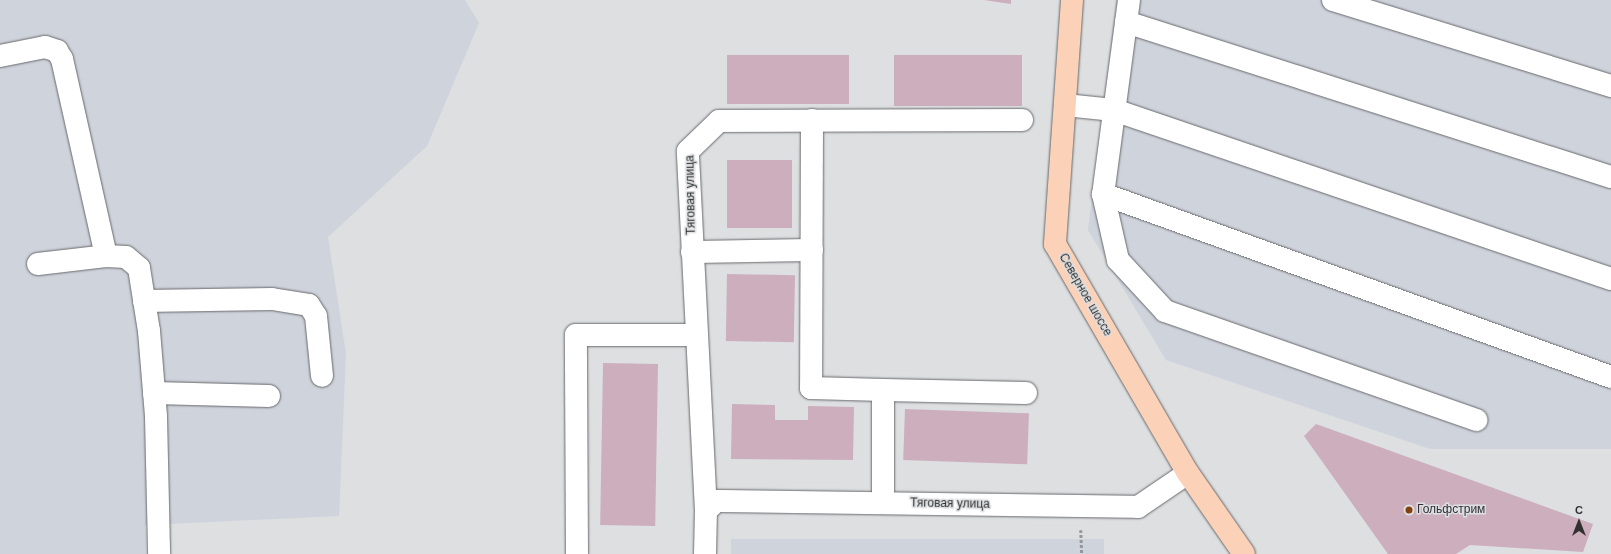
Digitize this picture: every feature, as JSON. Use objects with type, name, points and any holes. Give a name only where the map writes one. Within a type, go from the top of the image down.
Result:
[{"type":"main road","name":"Северное шоссе","points":[[1072,0],[1055,244],[1188,474],[1244,554]]},
{"type":"street","points":[[1129,0],[1103,194],[1118,260],[1166,311],[1476,420]]},
{"type":"street","points":[[1333,0],[1611,86]]},
{"type":"street","points":[[1126,22],[1611,177]]},
{"type":"street","points":[[0,56],[45,47],[57,51],[62,59],[106,256]]},
{"type":"street","points":[[1065,105],[1114,110],[1611,279]]},
{"type":"street","name":"Тяговая улица","points":[[705,554],[706,511],[688,152],[719,120],[1022,120]]},
{"type":"street","points":[[812,120],[811,388],[1026,393]]},
{"type":"street","points":[[1103,194],[1611,377]]},
{"type":"street","points":[[692,252],[812,250]]},
{"type":"street","points":[[38,264],[106,256],[126,257],[139,268],[154,393],[159,554]]},
{"type":"street","points":[[144,301],[272,299],[309,305],[316,316],[322,376]]},
{"type":"street","points":[[576,554],[576,335],[696,334]]},
{"type":"street","points":[[883,390],[883,503]]},
{"type":"street","points":[[154,393],[269,396]]},
{"type":"street","name":"Тяговая улица","points":[[706,511],[716,501],[1138,507],[1188,474]]},
{"type":"path","points":[[1081,530],[1082,554]]},
{"type":"shaded area","points":[[0,0],[465,0],[479,23],[427,146],[328,237],[346,354],[339,516],[145,525],[146,554],[0,554]]},
{"type":"shaded area","points":[[1116,0],[1611,0],[1611,449],[1430,449],[1166,360],[1088,230]]},
{"type":"shaded area","points":[[731,539],[1104,539],[1104,554],[731,554]]},
{"type":"building","points":[[984,0],[1011,0],[1011,4]]},
{"type":"building","points":[[727,55],[849,55],[849,104],[727,104]]},
{"type":"building","points":[[894,55],[1022,55],[1022,106],[894,106]]},
{"type":"building","points":[[727,160],[792,160],[792,228],[727,228]]},
{"type":"building","points":[[727,274],[795,275],[794,342],[726,341]]},
{"type":"building","points":[[603,363],[658,364],[655,526],[600,525]]},
{"type":"building","points":[[732,404],[775,405],[775,420],[808,420],[808,406],[854,407],[853,460],[731,459]]},
{"type":"building","points":[[905,409],[1029,413],[1027,464],[903,460]]},
{"type":"building","points":[[1316,424],[1593,524],[1583,552],[1470,545],[1456,554],[1388,554],[1304,436]]},
{"type":"place","name":"Гольфстрим","points":[[1409,510]]}]
